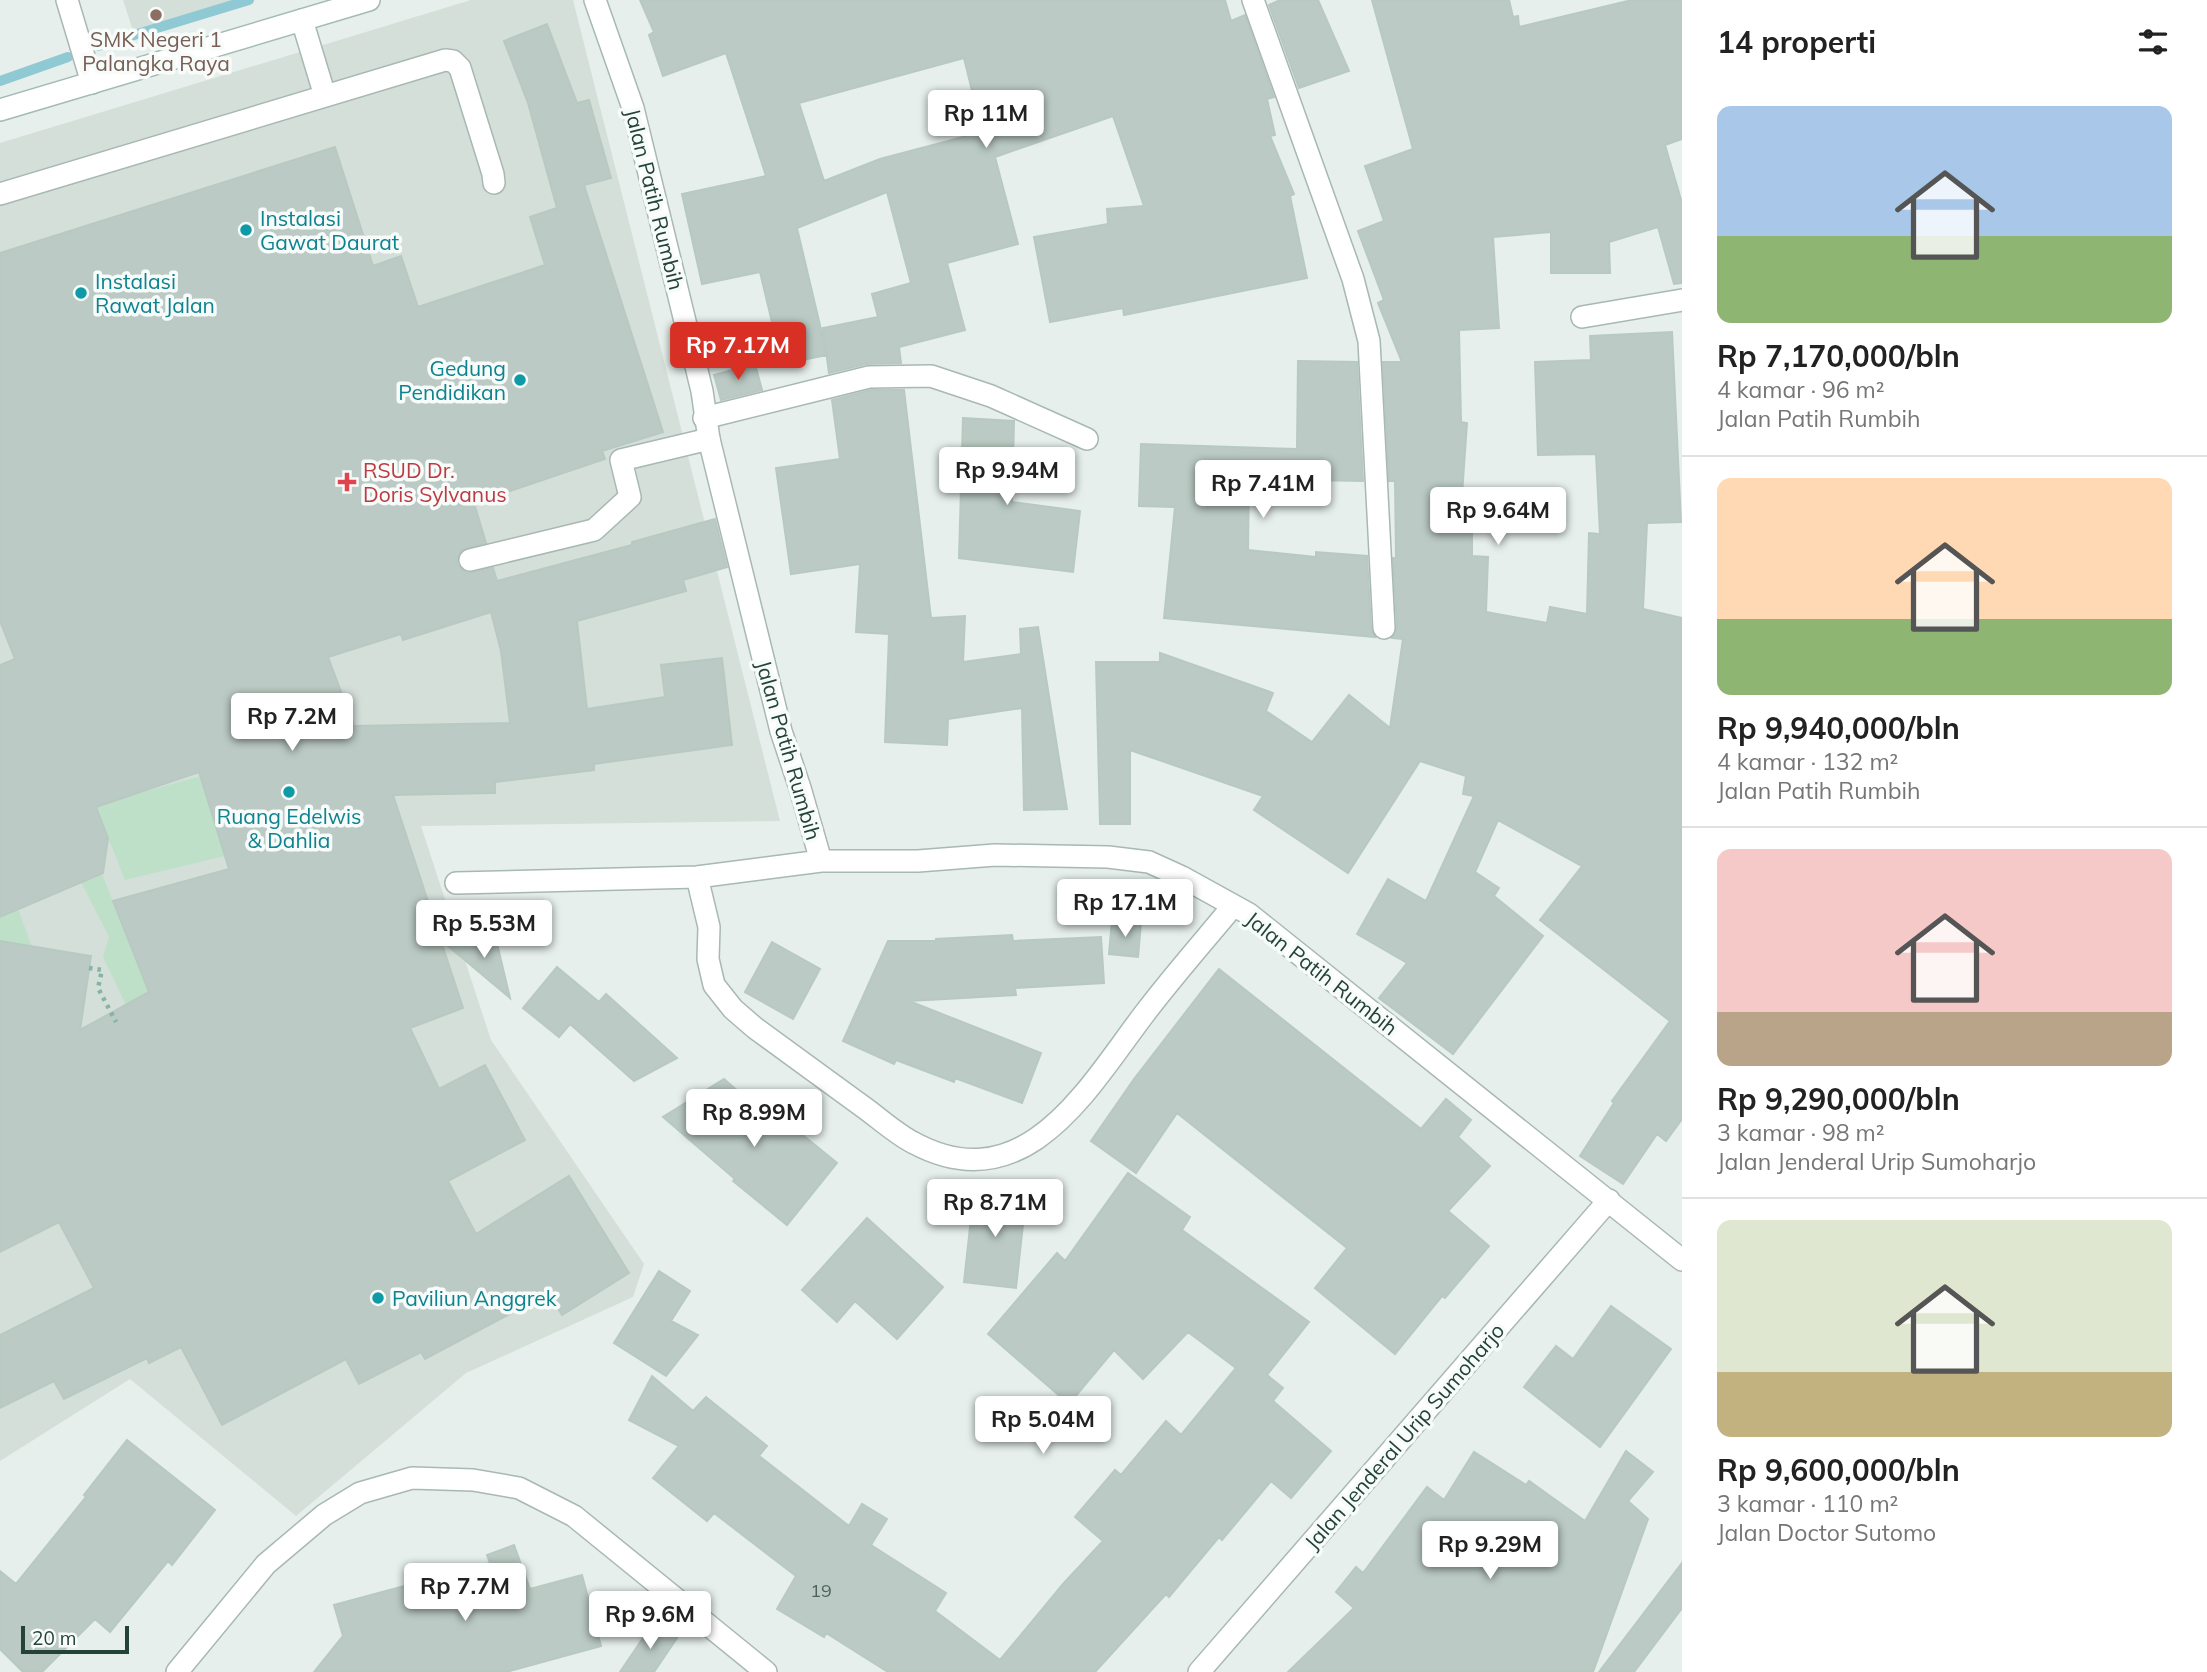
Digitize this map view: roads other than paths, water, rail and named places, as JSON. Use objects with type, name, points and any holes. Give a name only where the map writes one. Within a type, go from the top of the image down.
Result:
[{"type":"street","points":[[67,0],[92,83]]},
{"type":"street","points":[[0,110],[369,0]]},
{"type":"street","name":"Jalan Patih Rumbih","points":[[595,0],[633,108],[702,391],[706,429],[781,731],[821,861],[918,861],[995,855],[1108,857],[1149,862],[1182,877],[1249,914],[1682,1260]]},
{"type":"street","points":[[1253,0],[1353,279],[1368,341],[1384,628]]},
{"type":"street","points":[[302,20],[325,96]]},
{"type":"street","points":[[0,194],[445,60],[453,61],[460,68],[494,174],[494,183]]},
{"type":"street","points":[[1581,317],[1682,300]]},
{"type":"street","points":[[470,560],[594,530],[630,497],[621,460],[706,429],[869,377],[931,376],[991,396],[1087,439]]},
{"type":"street","points":[[456,883],[697,877],[821,861]]},
{"type":"street","points":[[697,877],[709,927],[708,959],[714,985],[733,1009],[755,1028],[914,1143],[951,1158],[990,1158],[1029,1146],[1061,1120],[1101,1075],[1146,1012],[1233,906]]},
{"type":"street","name":"Jalan Jenderal Urip Sumoharjo","points":[[1199,1672],[1609,1200]]},
{"type":"street","points":[[177,1672],[266,1564],[324,1515],[360,1493],[412,1478],[473,1480],[519,1489],[574,1516],[766,1672]]},
{"type":"waterway","points":[[98,46],[249,0]]},
{"type":"waterway","points":[[0,81],[68,57]]},
{"type":"place","name":"SMK Negeri 1 Palangka Raya","points":[[156,15]]},
{"type":"place","name":"Instalasi Gawat Daurat","points":[[246,230]]},
{"type":"place","name":"Instalasi Rawat Jalan","points":[[81,293]]},
{"type":"place","name":"Gedung Pendidikan","points":[[520,380]]},
{"type":"place","name":"RSUD Dr. Doris Sylvanus","points":[[347,482]]},
{"type":"place","name":"Ruang Edelwis & Dahlia","points":[[289,792]]},
{"type":"place","name":"Paviliun Anggrek","points":[[378,1298]]}]
